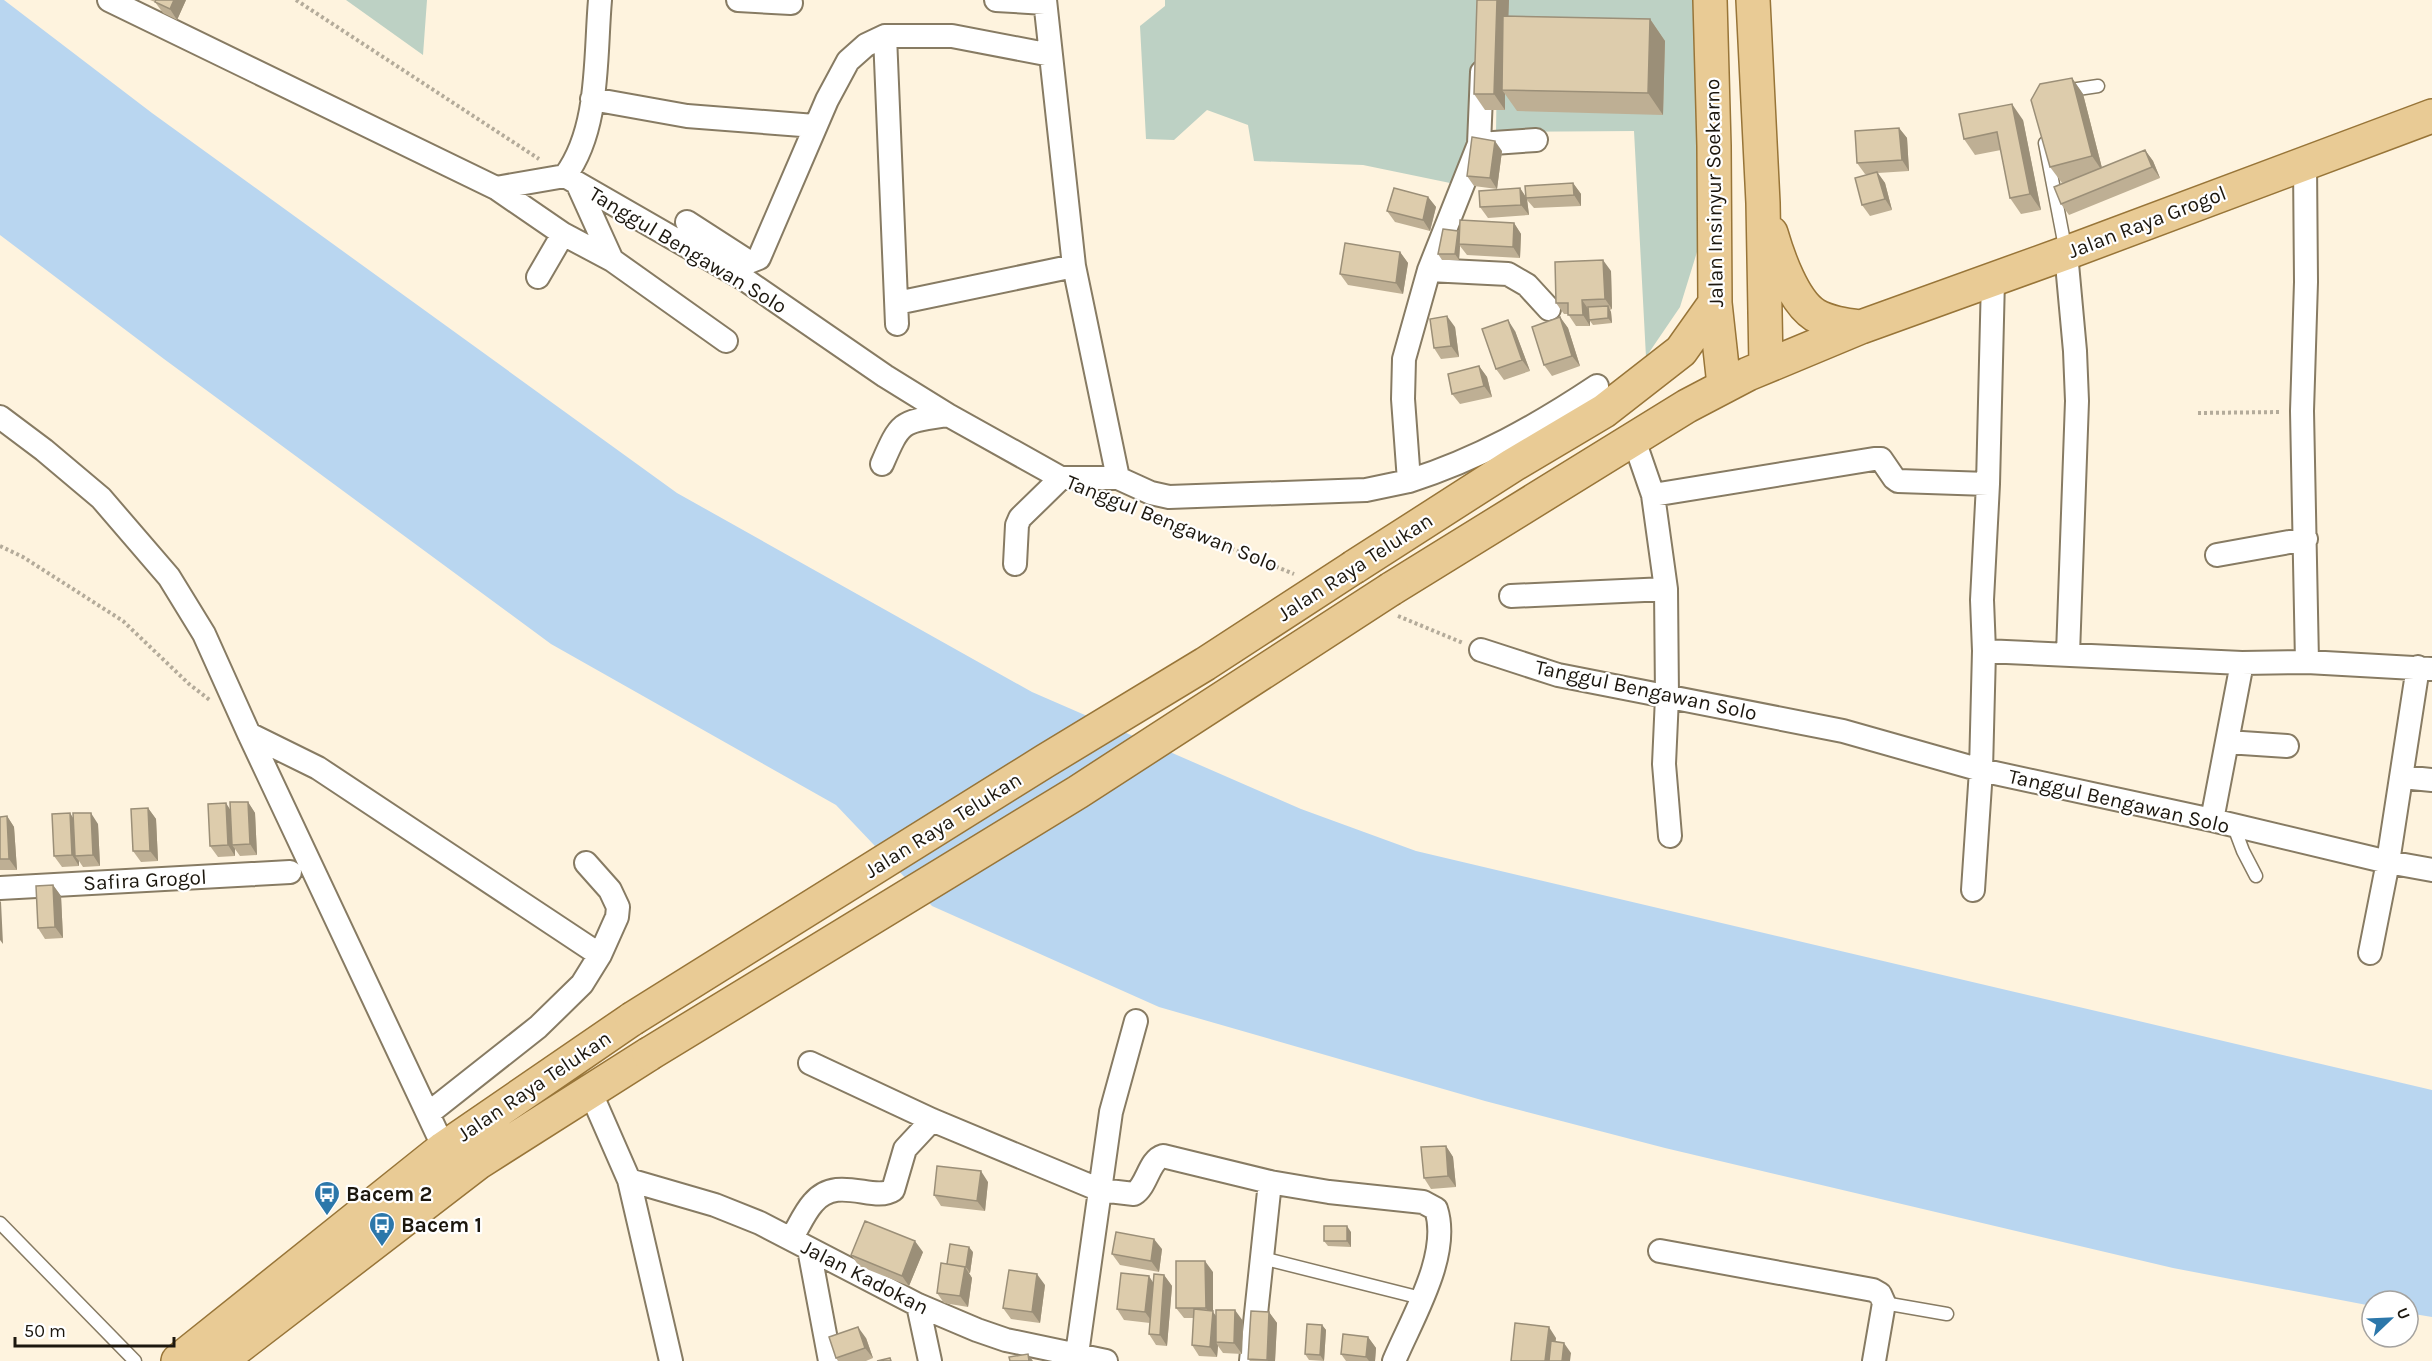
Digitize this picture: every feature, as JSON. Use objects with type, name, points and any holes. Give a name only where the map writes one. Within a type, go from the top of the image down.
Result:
[{"type":"main road","name":"Jalan Insinyur Soekarno","points":[[1710,0],[1715,303],[1724,385]]},
{"type":"main road","points":[[1754,0],[1766,366]]},
{"type":"main road","name":"Jalan Raya Grogol","points":[[1766,366],[1861,327],[2432,116]]},
{"type":"main road","points":[[1762,203],[1777,254],[1807,308],[1827,321],[1861,327]]},
{"type":"main road","name":"Jalan Raya Telukan","points":[[178,1361],[444,1148],[632,1019],[1045,761],[1206,664],[1514,465],[1604,411],[1681,351],[1715,303]]},
{"type":"main road","name":"Jalan Raya Telukan","points":[[220,1361],[479,1162],[649,1054],[1392,601],[1634,440],[1724,385],[1766,366]]},
{"type":"street","points":[[109,0],[496,188],[562,234],[612,260],[726,341]]},
{"type":"street","points":[[600,0],[588,132],[571,181],[612,260]]},
{"type":"street","points":[[738,0],[791,3]]},
{"type":"street","points":[[996,0],[1045,1],[1074,266],[1118,478]]},
{"type":"street","points":[[687,222],[749,262],[759,258],[815,126],[848,61],[866,45],[885,36],[952,36],[1051,55]]},
{"type":"street","points":[[885,36],[897,314],[1074,266]]},
{"type":"street","points":[[1409,481],[1402,399],[1404,358],[1429,270],[1479,144],[1483,55]]},
{"type":"street","points":[[592,99],[687,116],[815,126]]},
{"type":"street","points":[[1479,144],[1536,140]]},
{"type":"street","points":[[2304,163],[2306,282],[2302,411],[2307,662]]},
{"type":"street","points":[[496,188],[571,181]]},
{"type":"street","name":"Tanggul Bengawan Solo","points":[[571,181],[744,279],[885,376],[948,415],[1061,478]]},
{"type":"street","points":[[538,277],[562,234]]},
{"type":"street","points":[[2066,253],[2077,401],[2068,654]]},
{"type":"street","points":[[1429,270],[1508,274],[1527,285],[1549,309]]},
{"type":"street","points":[[1973,890],[1981,770],[1984,651],[1982,600],[1988,484],[1993,279]]},
{"type":"street","points":[[1015,564],[1017,525],[1020,518],[1061,478],[1118,478],[1151,493],[1169,497],[1366,490],[1409,481],[1477,457],[1597,386]]},
{"type":"street","points":[[882,464],[893,438],[902,426],[915,420],[948,415]]},
{"type":"street","points":[[0,417],[101,498],[169,577],[204,634],[444,1148]]},
{"type":"street","points":[[1634,440],[1653,495],[1666,589],[1667,697],[1664,764],[1670,836]]},
{"type":"street","points":[[1653,495],[1874,459],[1881,459],[1887,464],[1898,481],[1988,484]]},
{"type":"street","points":[[2217,555],[2306,539]]},
{"type":"street","points":[[1511,596],[1666,589]]},
{"type":"street","name":"Tanggul Bengawan Solo","points":[[1481,650],[1558,675],[1843,731],[1981,770],[2432,870]]},
{"type":"street","points":[[1984,651],[2242,663],[2307,662],[2425,668],[2402,777],[2370,953]]},
{"type":"street","points":[[2212,820],[2242,663]]},
{"type":"street","points":[[249,734],[318,768],[600,955]]},
{"type":"street","points":[[2227,742],[2287,746]]},
{"type":"street","points":[[2402,777],[2432,780]]},
{"type":"street","points":[[429,1113],[538,1027],[582,984],[600,955],[617,917],[618,907],[610,890],[586,863]]},
{"type":"street","name":"Safira Grogol","points":[[0,888],[290,872]]},
{"type":"street","points":[[1093,1359],[1100,1190],[1111,1112],[1136,1021]]},
{"type":"street","points":[[810,1064],[932,1120],[1100,1190],[1134,1194],[1141,1189],[1156,1160],[1163,1156],[1270,1182],[1329,1192],[1423,1202],[1436,1209],[1440,1222],[1440,1244],[1421,1298],[1394,1361]]},
{"type":"street","points":[[590,1091],[629,1180],[671,1361]]},
{"type":"street","points":[[830,1361],[800,1244],[814,1201],[828,1192],[851,1188],[887,1194],[892,1190],[905,1149],[932,1120]]},
{"type":"street","name":"Jalan Kadokan","points":[[629,1180],[715,1205],[760,1223],[918,1305],[1006,1340],[1093,1359]]},
{"type":"street","points":[[1251,1361],[1270,1182]]},
{"type":"street","points":[[1660,1251],[1873,1290],[1880,1294],[1884,1303],[1874,1361]]},
{"type":"street","points":[[918,1305],[930,1361]]},
{"type":"lane","points":[[2051,93],[2098,86]]},
{"type":"lane","points":[[2043,134],[2066,253]]},
{"type":"lane","points":[[2234,827],[2256,876]]},
{"type":"lane","points":[[0,1223],[135,1361]]},
{"type":"lane","points":[[1262,1258],[1421,1298]]},
{"type":"lane","points":[[1884,1303],[1947,1314]]},
{"type":"path","name":"Tanggul Bengawan Solo","points":[[297,0],[571,181]]},
{"type":"path","points":[[2198,413],[2302,411]]},
{"type":"path","name":"Tanggul Bengawan Solo","points":[[1152,516],[1305,578]]},
{"type":"path","points":[[0,546],[23,557],[123,621],[189,684],[214,703]]},
{"type":"path","points":[[1392,601],[1481,650]]},
{"type":"green space","points":[[346,0],[427,0],[423,55]]},
{"type":"green space","points":[[1165,0],[1480,0],[1477,113],[1455,184],[1363,165],[1254,161],[1248,125],[1207,110],[1174,140],[1146,139],[1140,26],[1165,6]]},
{"type":"green space","points":[[1498,0],[1695,0],[1705,226],[1680,307],[1646,357],[1634,131],[1496,132]]},
{"type":"water","points":[[0,0],[4,0],[152,113],[677,493],[1032,692],[1301,809],[1416,851],[2432,1090],[2432,1317],[2420,1315],[2420,1289],[2360,1289],[2360,1304],[2173,1268],[1665,1148],[1485,1101],[1159,1007],[932,906],[836,805],[551,644],[164,359],[0,235]]},
{"type":"building","points":[[156,0],[174,0],[170,9],[155,2]]},
{"type":"building","points":[[1477,0],[1497,0],[1494,94],[1474,94]]},
{"type":"building","points":[[1503,16],[1650,19],[1648,93],[1502,90]]},
{"type":"building","points":[[2072,78],[2092,156],[2050,167],[2031,100],[2040,84]]},
{"type":"building","points":[[2012,104],[2030,194],[2010,198],[1997,132],[1964,139],[1959,114]]},
{"type":"building","points":[[1899,128],[1902,160],[1857,163],[1855,131]]},
{"type":"building","points":[[1472,137],[1495,141],[1490,178],[1467,176]]},
{"type":"building","points":[[2145,150],[2152,167],[2061,204],[2054,187]]},
{"type":"building","points":[[1877,172],[1885,199],[1862,205],[1855,178]]},
{"type":"building","points":[[1573,183],[1574,195],[1526,198],[1525,186]]},
{"type":"building","points":[[1394,188],[1428,197],[1423,220],[1387,211]]},
{"type":"building","points":[[1520,188],[1521,205],[1480,207],[1479,191]]},
{"type":"building","points":[[1460,220],[1514,223],[1513,247],[1459,244]]},
{"type":"building","points":[[1443,229],[1458,231],[1455,254],[1438,254]]},
{"type":"building","points":[[1345,243],[1400,252],[1396,283],[1340,274]]},
{"type":"building","points":[[1603,260],[1605,299],[1582,300],[1583,315],[1568,315],[1568,303],[1556,303],[1555,262]]},
{"type":"building","points":[[1608,306],[1608,318],[1589,320],[1588,307]]},
{"type":"building","points":[[1447,316],[1451,346],[1434,348],[1430,319]]},
{"type":"building","points":[[1560,317],[1572,356],[1544,365],[1532,327]]},
{"type":"building","points":[[1508,320],[1522,360],[1496,369],[1482,329]]},
{"type":"building","points":[[1479,366],[1484,386],[1452,394],[1448,374]]},
{"type":"building","points":[[230,802],[248,802],[250,844],[232,845]]},
{"type":"building","points":[[226,803],[228,845],[210,846],[208,804]]},
{"type":"building","points":[[148,808],[150,851],[133,851],[131,809]]},
{"type":"building","points":[[70,813],[72,855],[54,856],[52,814]]},
{"type":"building","points":[[73,813],[91,813],[93,855],[75,856]]},
{"type":"building","points":[[7,816],[9,859],[0,859],[0,817]]},
{"type":"building","points":[[53,885],[55,927],[38,928],[36,886]]},
{"type":"building","points":[[1446,1146],[1448,1176],[1424,1178],[1421,1147]]},
{"type":"building","points":[[937,1166],[981,1171],[977,1201],[934,1195]]},
{"type":"building","points":[[865,1221],[915,1241],[902,1276],[851,1255]]},
{"type":"building","points":[[1324,1226],[1347,1226],[1347,1241],[1324,1241]]},
{"type":"building","points":[[1116,1232],[1154,1239],[1151,1261],[1112,1254]]},
{"type":"building","points":[[950,1244],[969,1247],[966,1267],[947,1264]]},
{"type":"building","points":[[1176,1261],[1205,1261],[1206,1308],[1176,1308]]},
{"type":"building","points":[[941,1263],[965,1267],[960,1296],[937,1293]]},
{"type":"building","points":[[1009,1270],[1037,1274],[1032,1312],[1003,1308]]},
{"type":"building","points":[[1121,1273],[1149,1276],[1145,1312],[1117,1309]]},
{"type":"building","points":[[1154,1274],[1164,1275],[1160,1335],[1149,1334]]},
{"type":"building","points":[[1194,1309],[1213,1311],[1210,1347],[1192,1345]]},
{"type":"building","points":[[1216,1310],[1235,1310],[1234,1343],[1216,1342]]},
{"type":"building","points":[[1251,1311],[1269,1312],[1267,1360],[1248,1359]]},
{"type":"building","points":[[1515,1323],[1549,1327],[1545,1361],[1511,1361]]},
{"type":"building","points":[[1307,1324],[1322,1325],[1320,1355],[1305,1354]]},
{"type":"building","points":[[858,1327],[865,1348],[836,1358],[829,1337]]},
{"type":"building","points":[[1343,1334],[1368,1337],[1366,1357],[1341,1354]]},
{"type":"building","points":[[1551,1341],[1564,1343],[1562,1361],[1549,1361]]},
{"type":"building","points":[[1028,1354],[1029,1361],[1010,1361],[1009,1357]]},
{"type":"place","name":"Bacem 2","points":[[327,1217]]},
{"type":"place","name":"Bacem 1","points":[[382,1248]]}]
